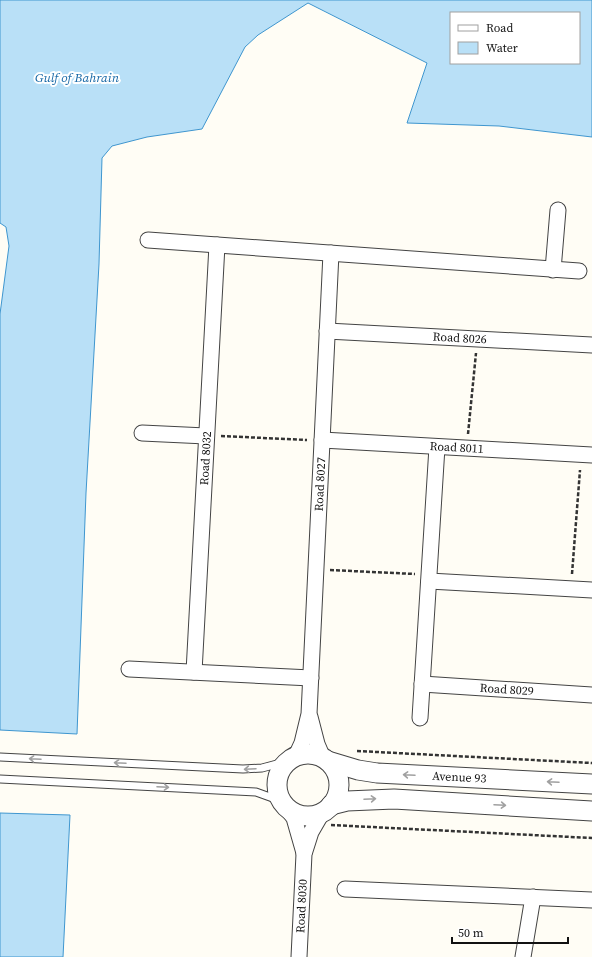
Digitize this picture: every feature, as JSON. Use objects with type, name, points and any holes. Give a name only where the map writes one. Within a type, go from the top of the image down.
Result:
[{"type":"street","points":[[553,270],[558,210]]},
{"type":"street","points":[[148,240],[580,272]]},
{"type":"street","name":"Road 8032","points":[[194,672],[217,245]]},
{"type":"street","name":"Road 8027","points":[[292,759],[302,743],[309,714],[331,253]]},
{"type":"street","name":"Road 8026","points":[[327,331],[592,345]]},
{"type":"street","points":[[142,433],[206,436]]},
{"type":"street","name":"Road 8011","points":[[322,440],[587,455]]},
{"type":"street","points":[[420,718],[437,447]]},
{"type":"street","points":[[429,578],[592,590]]},
{"type":"street","points":[[129,669],[311,678]]},
{"type":"street","name":"Road 8029","points":[[422,684],[592,695]]},
{"type":"street","name":"Road 8027","points":[[309,714],[317,744],[326,760]]},
{"type":"street","points":[[323,814],[336,798],[339,782],[333,767],[326,760],[310,754],[292,759],[280,771],[276,784],[283,804],[293,812],[302,816],[323,814],[347,801],[388,799],[592,811]]},
{"type":"street","name":"Avenue 93","points":[[326,760],[358,770],[377,773],[592,784]]},
{"type":"street","name":"Road 8030","points":[[283,804],[294,818],[304,854]]},
{"type":"street","name":"Road 8030","points":[[299,957],[304,854],[307,843],[323,814]]},
{"type":"street","points":[[345,889],[592,900]]},
{"type":"street","points":[[523,957],[533,897]]},
{"type":"lane","points":[[0,757],[244,770],[262,768],[292,759]]},
{"type":"lane","points":[[0,779],[256,792],[283,804]]},
{"type":"path","points":[[467,449],[477,339]]},
{"type":"path","points":[[206,436],[322,440]]},
{"type":"path","points":[[570,589],[587,455]]},
{"type":"path","points":[[316,570],[429,578]]},
{"type":"path","points":[[351,750],[592,762]]},
{"type":"path","points":[[323,814],[592,838]]},
{"type":"water","name":"Gulf of Bahrain","points":[[0,0],[592,0],[592,137],[499,126],[407,123],[427,63],[308,3],[258,35],[245,47],[202,129],[147,137],[112,146],[102,158],[99,264],[86,493],[77,734],[0,730],[0,314],[9,246],[6,227],[0,223]]},
{"type":"water","points":[[0,813],[70,815],[63,957],[0,957]]}]
